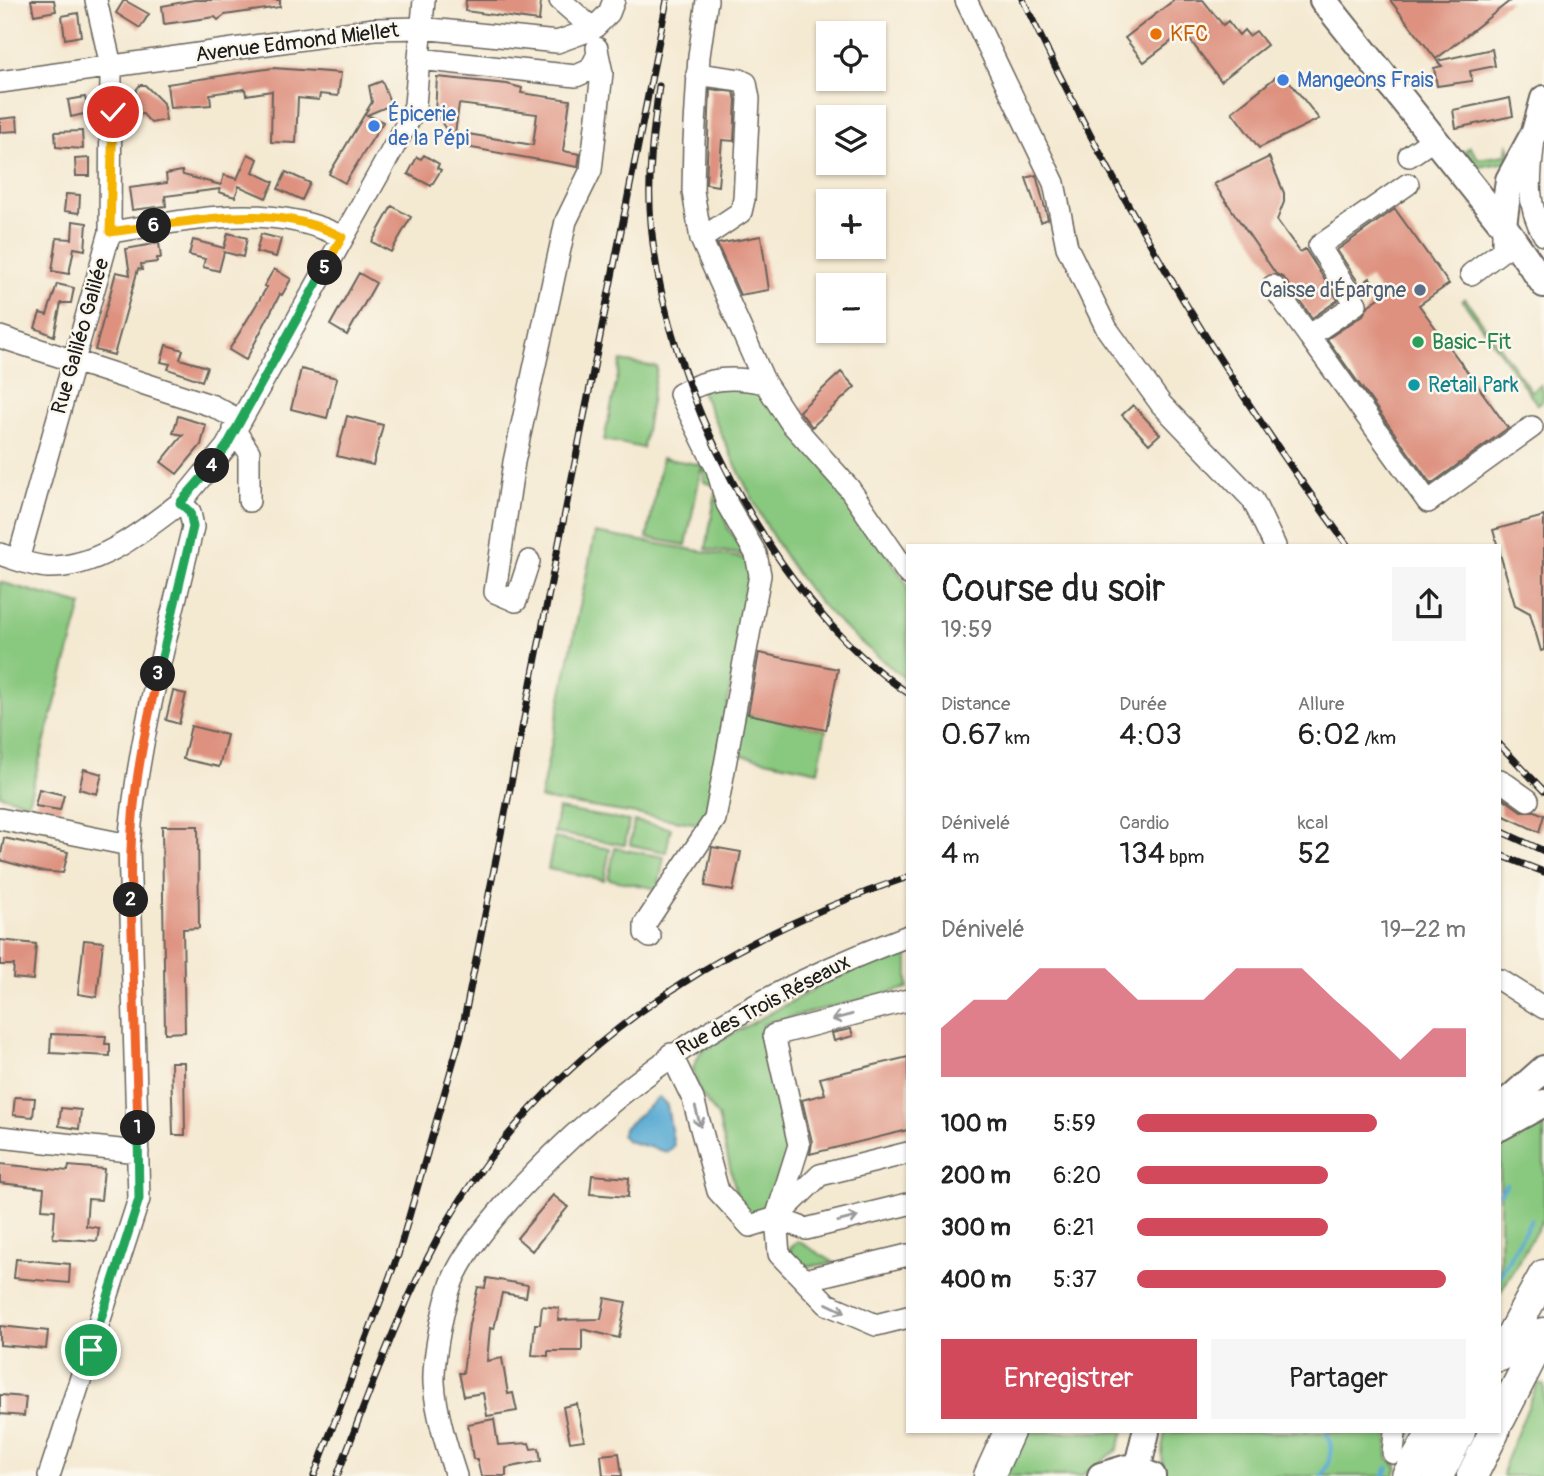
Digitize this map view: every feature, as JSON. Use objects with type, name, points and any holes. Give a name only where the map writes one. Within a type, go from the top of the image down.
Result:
[{"type":"highway","points":[[1501,1317],[1544,1251]]},
{"type":"highway","points":[[1501,1354],[1544,1275]]},
{"type":"highway","points":[[1501,1417],[1544,1333]]},
{"type":"highway","points":[[989,1476],[1009,1433]]},
{"type":"highway","points":[[1398,1453],[1431,1433]]},
{"type":"highway","points":[[1438,1476],[1460,1433]]},
{"type":"highway","points":[[1472,1476],[1494,1433]]},
{"type":"main road","points":[[1323,0],[1503,225],[1544,284]]},
{"type":"main road","points":[[1503,225],[1509,180],[1535,132],[1544,99]]},
{"type":"main road","points":[[1467,182],[1482,186],[1509,180]]},
{"type":"main road","points":[[1503,225],[1544,260]]},
{"type":"main road","points":[[1503,1119],[1544,1069]]},
{"type":"main road","points":[[1503,1119],[1544,1092]]},
{"type":"main road","points":[[1503,1119],[1544,1103]]},
{"type":"main road","points":[[1101,1476],[1119,1469],[1144,1473],[1146,1433]]},
{"type":"street","name":"Rue Galiléo Galilée","points":[[9,557],[72,362],[110,232],[111,66],[96,0]]},
{"type":"street","points":[[9,557],[48,566],[92,560],[148,527],[180,503],[226,447],[410,118],[415,105],[424,0]]},
{"type":"street","points":[[529,561],[516,601],[495,592],[513,462],[566,221],[591,170],[601,73],[598,54],[593,29],[560,0]]},
{"type":"street","points":[[593,29],[609,13],[614,0]]},
{"type":"street","points":[[707,0],[698,74],[693,191],[701,239],[765,383],[791,423],[849,488],[906,571]]},
{"type":"street","points":[[966,0],[1054,183],[1067,247],[1107,329],[1161,404],[1253,500],[1274,544]]},
{"type":"street","name":"Avenue Edmond Miellet","points":[[0,82],[374,29],[421,28],[557,43],[593,29]]},
{"type":"street","points":[[419,59],[576,76],[590,71],[598,54]]},
{"type":"street","points":[[698,74],[740,80],[746,83],[749,99],[741,212],[701,239]]},
{"type":"street","points":[[1535,132],[1528,191],[1537,223],[1544,235]]},
{"type":"street","points":[[1409,156],[1434,139]]},
{"type":"street","points":[[1309,336],[1356,304],[1319,246],[1408,184]]},
{"type":"street","points":[[110,232],[217,217],[266,215],[316,223],[342,237]]},
{"type":"street","points":[[1471,274],[1503,250],[1503,225]]},
{"type":"street","points":[[1273,286],[1428,502],[1532,427]]},
{"type":"street","points":[[0,337],[213,406],[237,424],[249,452],[249,501]]},
{"type":"street","points":[[650,937],[645,933],[645,924],[655,906],[669,892],[695,845],[709,831],[715,819],[760,575],[756,554],[727,504],[718,469],[680,394],[711,379],[725,377],[765,383]]},
{"type":"street","points":[[50,1476],[139,1199],[129,845],[133,796],[146,725],[193,527],[190,512],[180,503]]},
{"type":"street","points":[[1501,781],[1528,800]]},
{"type":"street","points":[[0,819],[129,845]]},
{"type":"street","name":"Rue des Trois Réseaux","points":[[456,1476],[434,1383],[443,1314],[455,1274],[507,1202],[579,1127],[671,1054],[751,1007],[845,959],[906,937]]},
{"type":"street","points":[[1501,981],[1544,1009]]},
{"type":"street","points":[[906,1001],[774,1035],[799,1145],[776,1218],[779,1254],[827,1304],[876,1325],[906,1318]]},
{"type":"street","points":[[671,1054],[693,1099],[718,1191],[750,1226],[776,1218],[820,1175],[906,1154]]},
{"type":"street","points":[[0,1137],[138,1152]]},
{"type":"street","points":[[776,1218],[806,1229],[906,1204]]},
{"type":"street","points":[[804,1280],[906,1255]]},
{"type":"green space","points":[[1508,145],[1510,152],[1507,162],[1479,167],[1465,151],[1470,147],[1479,159],[1505,155]]},
{"type":"green space","points":[[1465,298],[1531,391],[1541,385],[1544,393],[1542,402],[1537,404],[1462,300]]},
{"type":"green space","points":[[621,361],[657,367],[643,448],[604,440]]},
{"type":"green space","points":[[719,383],[762,391],[839,481],[906,583],[906,679],[837,620],[800,578],[771,533],[746,486],[700,389]]},
{"type":"green space","points":[[682,414],[685,414],[719,486],[728,529],[751,556],[706,549],[717,486],[704,482],[703,459],[699,453],[695,454]]},
{"type":"green space","points":[[662,458],[702,465],[686,545],[647,538]]},
{"type":"green space","points":[[595,533],[753,560],[706,825],[540,799]]},
{"type":"green space","points":[[0,582],[82,605],[28,803],[0,795]]},
{"type":"green space","points":[[745,713],[826,730],[818,771],[736,754]]},
{"type":"green space","points":[[558,809],[629,821],[625,845],[554,833]]},
{"type":"green space","points":[[634,821],[671,828],[666,852],[630,845]]},
{"type":"green space","points":[[554,838],[610,849],[604,880],[548,869]]},
{"type":"green space","points":[[615,848],[664,857],[658,889],[608,879]]},
{"type":"green space","points":[[906,949],[906,988],[763,1024],[790,1144],[767,1215],[757,1220],[740,1209],[718,1117],[699,1091],[693,1068],[701,1051],[829,981]]},
{"type":"green space","points":[[1544,1119],[1544,1218],[1501,1291],[1501,1145]]},
{"type":"green space","points":[[798,1241],[835,1263],[803,1267],[788,1250]]},
{"type":"green space","points":[[1538,1383],[1544,1385],[1544,1476],[1503,1476],[1505,1462]]},
{"type":"green space","points":[[1018,1433],[1124,1433],[1117,1450],[1081,1476],[997,1476]]},
{"type":"green space","points":[[1165,1433],[1388,1433],[1388,1457],[1398,1468],[1394,1476],[1168,1476],[1162,1460]]},
{"type":"water","points":[[659,1097],[667,1105],[674,1146],[667,1152],[627,1141],[621,1135],[625,1127]]},
{"type":"building","points":[[31,0],[54,0],[56,11],[34,15]]},
{"type":"building","points":[[124,0],[149,14],[140,28],[116,13]]},
{"type":"building","points":[[194,0],[280,0],[280,7],[225,15],[218,20],[215,17],[164,24],[162,6]]},
{"type":"building","points":[[466,0],[541,0],[539,21],[465,11]]},
{"type":"building","points":[[1174,0],[1203,0],[1223,25],[1228,21],[1239,35],[1244,30],[1249,36],[1256,31],[1267,45],[1221,81],[1184,32],[1144,62],[1125,38]]},
{"type":"building","points":[[1390,0],[1511,0],[1436,59]]},
{"type":"building","points":[[78,13],[81,36],[65,39],[62,16]]},
{"type":"building","points":[[1492,49],[1495,66],[1470,71],[1472,81],[1437,86],[1434,68],[1442,66],[1437,61]]},
{"type":"building","points":[[273,68],[341,73],[338,96],[320,94],[319,100],[298,98],[296,143],[271,142],[272,91],[246,95],[245,89],[210,94],[211,105],[170,108],[167,84]]},
{"type":"building","points":[[1282,72],[1319,119],[1259,148],[1232,112]]},
{"type":"building","points":[[437,77],[507,84],[522,88],[521,93],[570,100],[563,151],[580,154],[578,167],[466,147],[468,134],[533,145],[537,114],[459,104],[454,141],[435,113]]},
{"type":"building","points":[[382,81],[391,105],[367,115],[383,122],[345,183],[329,174],[372,102],[369,86]]},
{"type":"building","points":[[140,85],[145,85],[163,103],[166,120],[151,123],[142,113],[137,117],[127,108],[136,99],[136,90]]},
{"type":"building","points":[[710,89],[734,92],[736,100],[734,141],[722,140],[718,186],[706,184]]},
{"type":"building","points":[[85,97],[88,113],[71,117],[68,100]]},
{"type":"building","points":[[1510,98],[1513,116],[1456,128],[1453,110]]},
{"type":"building","points":[[17,117],[18,131],[0,132],[0,119]]},
{"type":"building","points":[[82,131],[83,149],[56,147],[55,132]]},
{"type":"building","points":[[248,154],[258,159],[253,172],[274,182],[266,198],[239,186],[235,197],[219,192],[220,189],[165,196],[166,206],[132,210],[129,188],[167,183],[166,174],[182,171],[183,175],[221,185],[224,175],[237,179]]},
{"type":"building","points":[[424,155],[439,164],[437,168],[441,170],[431,186],[408,174],[417,157],[421,159]]},
{"type":"building","points":[[1269,157],[1284,193],[1284,202],[1277,220],[1300,252],[1305,249],[1338,300],[1312,318],[1284,278],[1276,274],[1214,184]]},
{"type":"building","points":[[90,158],[90,176],[76,176],[75,159]]},
{"type":"building","points":[[286,172],[310,183],[302,200],[278,189]]},
{"type":"building","points":[[1036,175],[1048,219],[1041,222],[1026,178]]},
{"type":"building","points":[[66,194],[80,195],[79,213],[64,211]]},
{"type":"building","points":[[392,206],[411,217],[391,252],[372,242]]},
{"type":"building","name":"Retail Park","points":[[1395,209],[1449,284],[1419,305],[1508,428],[1431,484],[1327,339],[1363,315],[1369,305],[1382,296],[1370,278],[1360,285],[1337,250]]},
{"type":"building","points":[[73,221],[87,223],[85,250],[74,248],[69,274],[52,271],[57,238],[72,239]]},
{"type":"building","points":[[228,233],[247,238],[243,257],[224,252],[219,271],[203,267],[205,259],[189,255],[193,240],[224,248]]},
{"type":"building","points":[[261,234],[281,239],[276,257],[256,252]]},
{"type":"building","points":[[761,236],[769,290],[740,295],[717,244]]},
{"type":"building","points":[[159,243],[161,258],[157,258],[157,262],[141,264],[142,270],[138,269],[114,355],[95,350],[116,272],[130,275],[126,249]]},
{"type":"building","points":[[274,269],[291,279],[282,295],[280,294],[246,360],[229,350],[267,287],[264,286]]},
{"type":"building","points":[[359,273],[376,283],[347,335],[330,325]]},
{"type":"building","points":[[57,284],[74,288],[71,303],[61,303],[54,336],[35,328],[40,313],[47,315]]},
{"type":"building","points":[[166,345],[183,350],[180,359],[207,367],[202,381],[168,369],[170,364],[161,362]]},
{"type":"building","points":[[301,369],[337,378],[327,418],[291,409]]},
{"type":"building","points":[[841,372],[855,387],[812,427],[799,411]]},
{"type":"building","points":[[1133,405],[1160,434],[1149,444],[1122,415]]},
{"type":"building","points":[[178,416],[206,425],[201,445],[177,474],[161,462],[183,435],[173,433]]},
{"type":"building","points":[[347,416],[383,425],[373,465],[337,456]]},
{"type":"building","points":[[1544,516],[1544,650],[1541,651],[1530,613],[1515,605],[1501,557],[1501,544],[1497,544],[1493,530]]},
{"type":"building","points":[[759,653],[838,669],[826,730],[748,714]]},
{"type":"building","points":[[173,691],[186,694],[179,724],[166,720]]},
{"type":"building","points":[[191,726],[227,735],[219,767],[183,759]]},
{"type":"building","points":[[84,769],[102,774],[97,794],[79,789]]},
{"type":"building","points":[[39,789],[64,795],[60,810],[35,806]]},
{"type":"building","points":[[1501,797],[1521,811],[1535,811],[1544,815],[1539,832],[1501,814]]},
{"type":"building","points":[[162,826],[198,826],[199,928],[183,929],[185,1032],[165,1033]]},
{"type":"building","points":[[4,838],[68,852],[63,873],[39,871],[0,860]]},
{"type":"building","points":[[712,847],[741,852],[733,891],[705,886]]},
{"type":"building","points":[[0,940],[36,944],[33,980],[13,978],[14,965],[0,965]]},
{"type":"building","points":[[84,940],[103,942],[97,997],[78,994]]},
{"type":"building","points":[[851,1029],[853,1036],[834,1041],[832,1033]]},
{"type":"building","points":[[51,1034],[106,1036],[105,1044],[110,1044],[110,1056],[50,1053]]},
{"type":"building","points":[[906,1057],[906,1130],[810,1154],[812,1142],[802,1100],[825,1094],[820,1078]]},
{"type":"building","points":[[171,1062],[184,1062],[185,1135],[173,1135]]},
{"type":"building","points":[[15,1097],[35,1098],[33,1117],[13,1115]]},
{"type":"building","points":[[61,1108],[81,1110],[79,1129],[59,1126]]},
{"type":"building","points":[[0,1164],[68,1171],[69,1166],[104,1169],[101,1200],[88,1199],[86,1226],[99,1228],[97,1241],[53,1238],[55,1210],[42,1209],[44,1188],[0,1183]]},
{"type":"building","points":[[592,1175],[629,1178],[628,1197],[590,1194]]},
{"type":"building","points":[[553,1195],[568,1207],[532,1251],[517,1238]]},
{"type":"building","points":[[16,1259],[70,1264],[69,1283],[14,1278]]},
{"type":"building","points":[[487,1278],[528,1285],[526,1297],[502,1293],[494,1329],[490,1328],[487,1361],[502,1358],[508,1394],[513,1393],[517,1411],[487,1416],[483,1393],[464,1396],[459,1373],[463,1373],[469,1324],[478,1287],[485,1288]]},
{"type":"building","points":[[605,1298],[626,1302],[619,1338],[582,1329],[582,1351],[548,1351],[548,1356],[532,1355],[535,1324],[540,1324],[542,1306],[559,1308],[558,1320],[601,1319]]},
{"type":"building","points":[[0,1326],[48,1331],[46,1349],[0,1345]]},
{"type":"building","points":[[0,1395],[26,1397],[24,1416],[0,1414]]},
{"type":"building","points":[[577,1404],[584,1440],[570,1442],[563,1407]]},
{"type":"building","points":[[494,1419],[498,1445],[529,1443],[531,1449],[539,1448],[541,1461],[506,1468],[506,1476],[481,1476],[477,1459],[473,1459],[468,1424]]},
{"type":"building","points":[[619,1453],[622,1476],[603,1476],[601,1455]]},
{"type":"waterway","points":[[1501,1192],[1506,1185]]},
{"type":"waterway","points":[[1501,1273],[1531,1220]]},
{"type":"waterway","points":[[1322,1476],[1330,1454],[1326,1433]]},
{"type":"waterway","points":[[1403,1445],[1410,1433]]},
{"type":"waterway","points":[[1384,1476],[1388,1468]]},
{"type":"railway","points":[[314,1476],[398,1255],[461,1035],[667,0]]},
{"type":"railway","points":[[1023,0],[1094,142],[1172,281],[1257,416],[1347,544]]},
{"type":"railway","points":[[659,86],[650,172],[651,223],[660,285],[678,351],[703,418],[734,485],[771,548],[813,605],[859,654],[906,691]]},
{"type":"railway","points":[[1501,746],[1544,791]]},
{"type":"railway","points":[[1501,831],[1544,851]]},
{"type":"railway","points":[[1501,855],[1544,872]]},
{"type":"railway","points":[[337,1476],[396,1326],[438,1238],[479,1173],[527,1114],[580,1060],[638,1013],[701,972],[768,935],[837,904],[906,878]]},
{"type":"place","name":"KFC","points":[[1156,34]]},
{"type":"place","name":"Mangeons Frais","points":[[1283,80]]},
{"type":"place","name":"Épicerie de la Pépi","points":[[374,126]]},
{"type":"place","name":"Caisse d'Épargne","points":[[1420,290]]},
{"type":"place","name":"Basic-Fit","points":[[1418,342]]},
{"type":"place","name":"Retail Park","points":[[1414,385]]},
{"type":"route","points":[[91,1350],[139,1199],[129,845],[133,796],[146,725],[193,527],[190,512],[180,503],[226,447],[342,237],[316,223],[266,215],[217,217],[110,232],[113,112]]}]
